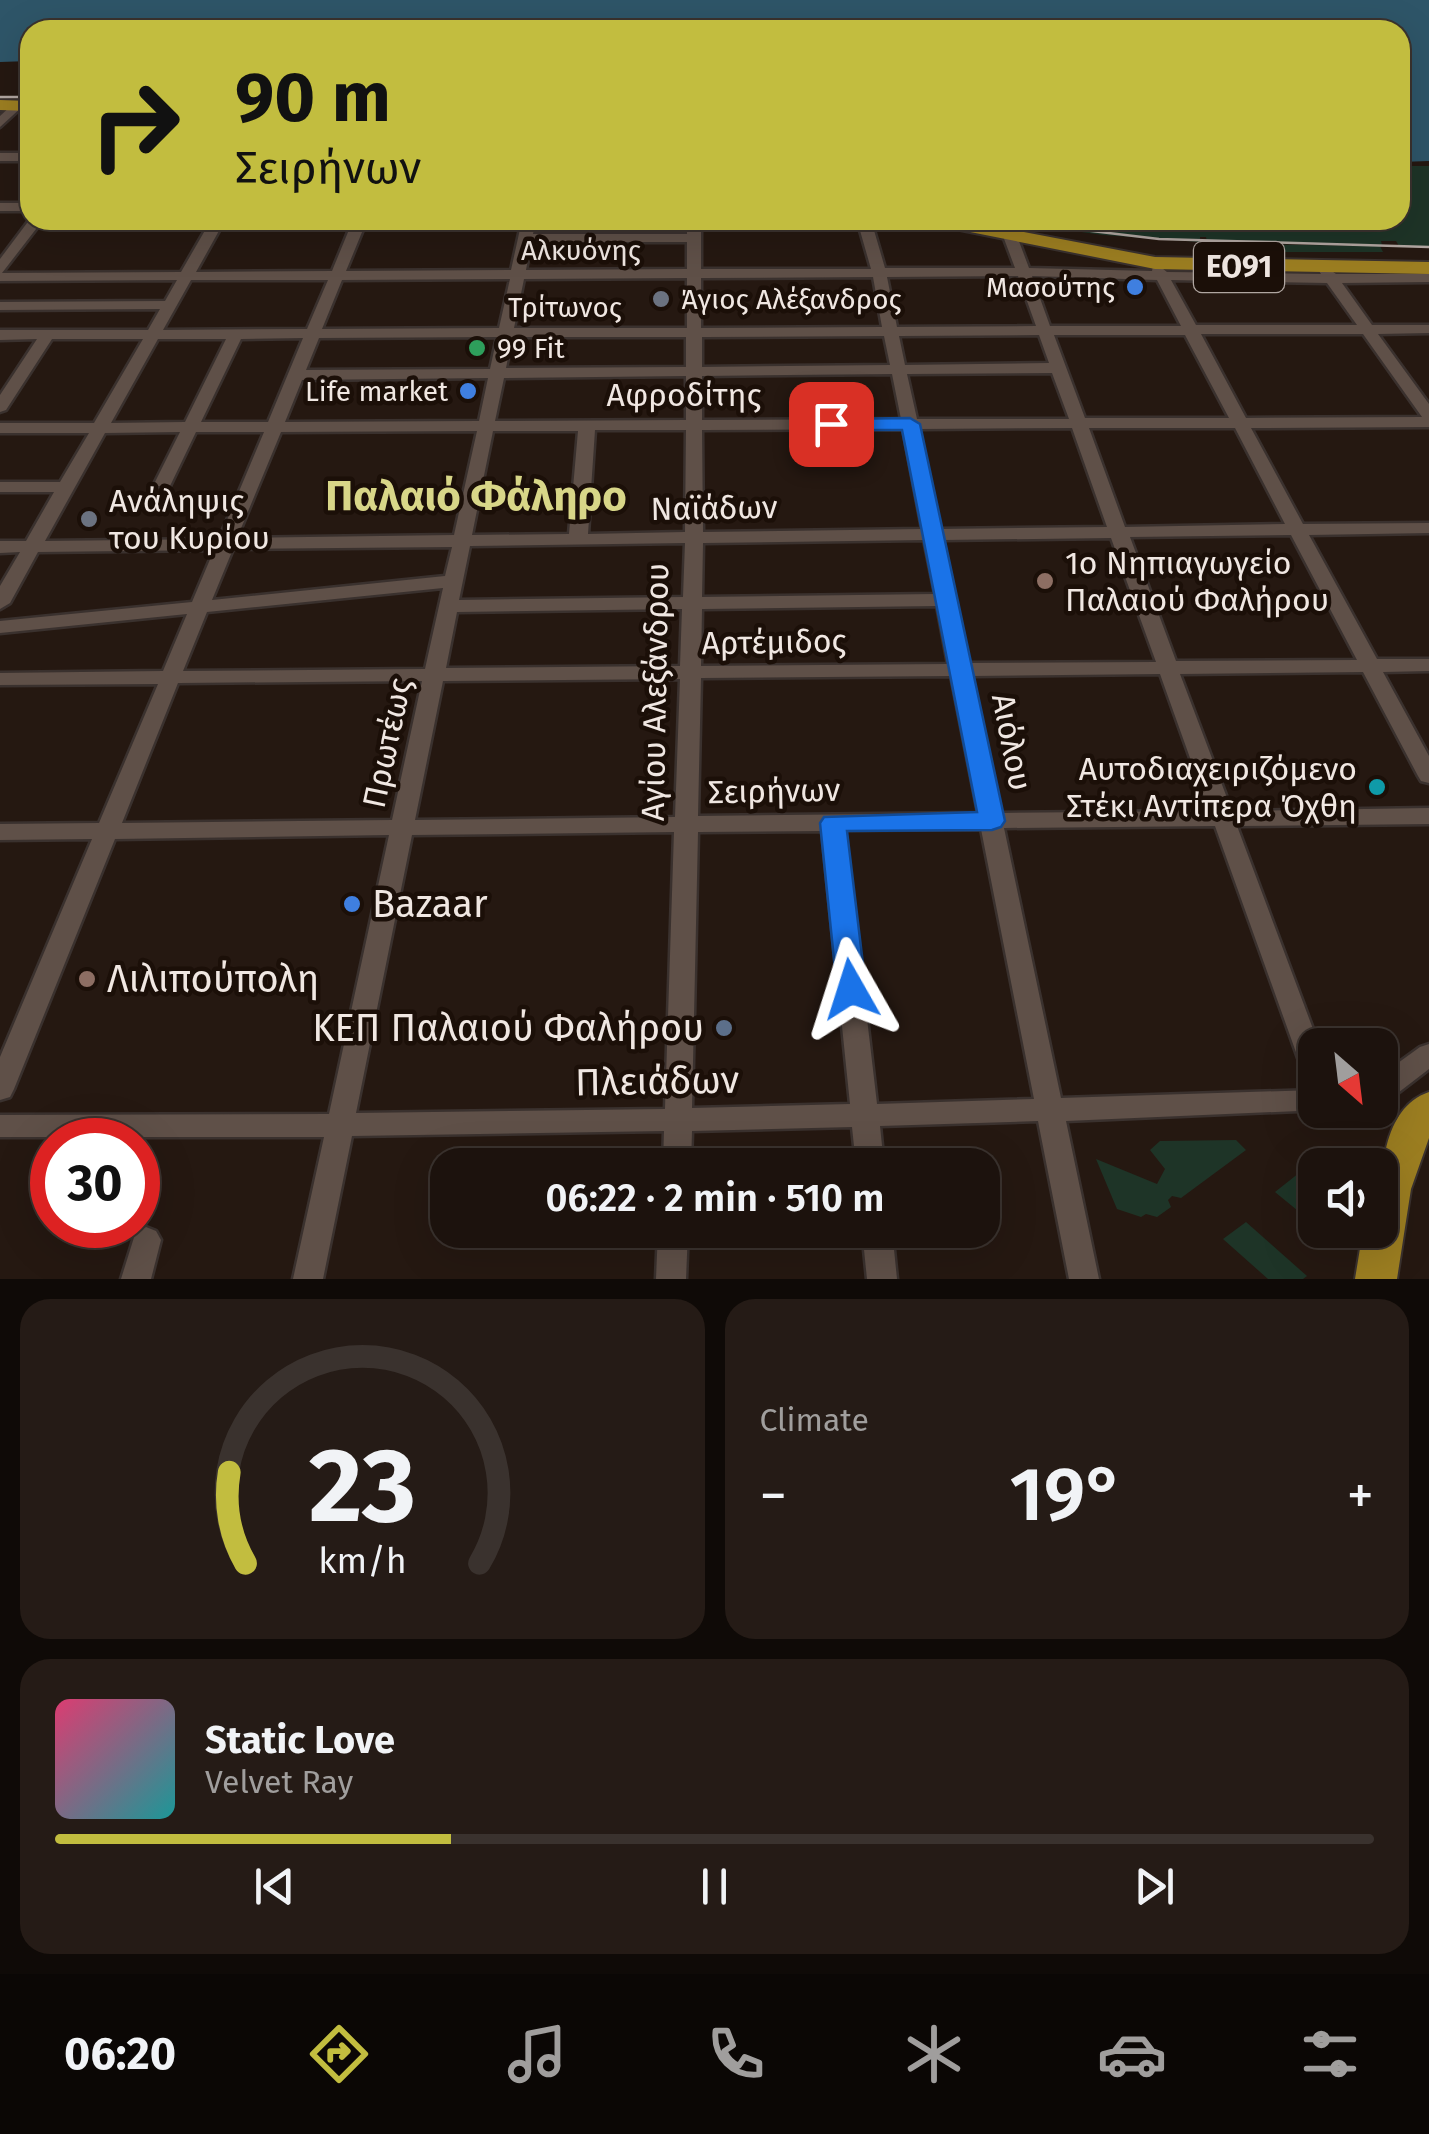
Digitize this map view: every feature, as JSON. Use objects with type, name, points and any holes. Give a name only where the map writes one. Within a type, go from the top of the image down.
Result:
[{"type":"highway","name":"ΕΟ91","points":[[982,230],[1158,269],[1327,273],[1429,268]]},
{"type":"highway","name":"ΕΟ91","points":[[1021,230],[1112,248],[1172,254],[1429,260]]},
{"type":"highway","points":[[1376,1279],[1403,1149],[1429,1108]]},
{"type":"street","points":[[0,123],[15,103]]},
{"type":"street","points":[[0,269],[29,230]]},
{"type":"street","points":[[0,603],[212,230]]},
{"type":"street","points":[[0,1089],[356,230]]},
{"type":"street","name":"Πρωτέως","points":[[308,1279],[527,230]]},
{"type":"street","name":"Αγίου Αλεξάνδρου","points":[[678,1148],[694,538],[694,230]]},
{"type":"street","name":"Αιόλου","points":[[867,230],[948,600],[1084,1279]]},
{"type":"street","points":[[1010,236],[1300,1028]]},
{"type":"street","points":[[526,238],[694,238]]},
{"type":"street","points":[[1158,269],[1429,776]]},
{"type":"street","name":"Αλκυόνης","points":[[0,277],[1158,269]]},
{"type":"street","points":[[1327,273],[1429,278]]},
{"type":"street","points":[[1327,273],[1429,419]]},
{"type":"street","points":[[0,306],[169,305]]},
{"type":"street","name":"Τρίτωνος","points":[[0,334],[1429,329]]},
{"type":"street","points":[[164,482],[236,333]]},
{"type":"street","points":[[0,407],[48,334]]},
{"type":"street","points":[[296,375],[1058,368]]},
{"type":"street","name":"Αφροδίτης","points":[[0,428],[1429,419]]},
{"type":"street","points":[[578,539],[587,426]]},
{"type":"street","points":[[0,488],[64,487]]},
{"type":"street","name":"Ναϊάδων","points":[[0,547],[1429,528]]},
{"type":"street","points":[[0,627],[455,581]]},
{"type":"street","points":[[449,606],[948,600]]},
{"type":"street","name":"Αρτέμιδος","points":[[0,679],[1429,665]]},
{"type":"street","name":"Σειρήνων","points":[[0,832],[1429,816]]},
{"type":"street","points":[[833,823],[868,1148]]},
{"type":"street","points":[[1398,1077],[1429,1054]]},
{"type":"street","name":"Πλειάδων","points":[[0,1126],[339,1126],[1050,1112],[1298,1102]]},
{"type":"street","points":[[136,1279],[144,1248]]},
{"type":"street","points":[[671,1279],[673,1248]]},
{"type":"street","points":[[879,1248],[882,1279]]},
{"type":"green space","points":[[1410,166],[1429,166],[1429,247],[1399,246],[1396,241],[1381,241],[1382,245],[1207,242],[1206,237],[1200,237],[1200,242],[1067,230],[1410,230]]},
{"type":"green space","points":[[1221,244],[1380,246],[1383,252],[1209,252],[1208,248],[1221,248]]},
{"type":"green space","points":[[1236,1140],[1246,1150],[1181,1198],[1172,1196],[1168,1200],[1171,1207],[1157,1217],[1141,1217],[1117,1209],[1096,1159],[1157,1184],[1165,1169],[1150,1150],[1160,1141]]},
{"type":"green space","points":[[1298,1174],[1298,1211],[1275,1192]]},
{"type":"green space","points":[[1246,1222],[1307,1276],[1268,1279],[1223,1239]]},
{"type":"water","points":[[0,0],[1429,0],[1429,161],[1410,162],[1410,20],[20,20],[20,61],[0,62]]},
{"type":"tram line","points":[[0,97],[20,97]]},
{"type":"tram line","points":[[1083,230],[1159,239],[1429,247]]},
{"type":"place","name":"Μασούτης","points":[[1135,287]]},
{"type":"place","name":"Άγιος Αλέξανδρος","points":[[661,299]]},
{"type":"place","name":"99 Fit","points":[[477,348]]},
{"type":"place","name":"Life market","points":[[468,391]]},
{"type":"place","name":"Ανάληψις του Κυρίου","points":[[89,519]]},
{"type":"place","name":"1ο Νηπιαγωγείο Παλαιού Φαλήρου","points":[[1045,581]]},
{"type":"place","name":"Αυτοδιαχειριζόμενο Στέκι Αντίπερα Όχθη","points":[[1377,787]]},
{"type":"place","name":"Bazaar","points":[[352,904]]},
{"type":"place","name":"Λιλιπούπολη","points":[[87,979]]},
{"type":"place","name":"ΚΕΠ Παλαιού Φαλήρου","points":[[724,1028]]},
{"type":"district","name":"Παλαιό Φάληρο","points":[[476,495]]},
{"type":"route","points":[[831,424],[910,424],[992,821],[833,823],[851,989]]}]
